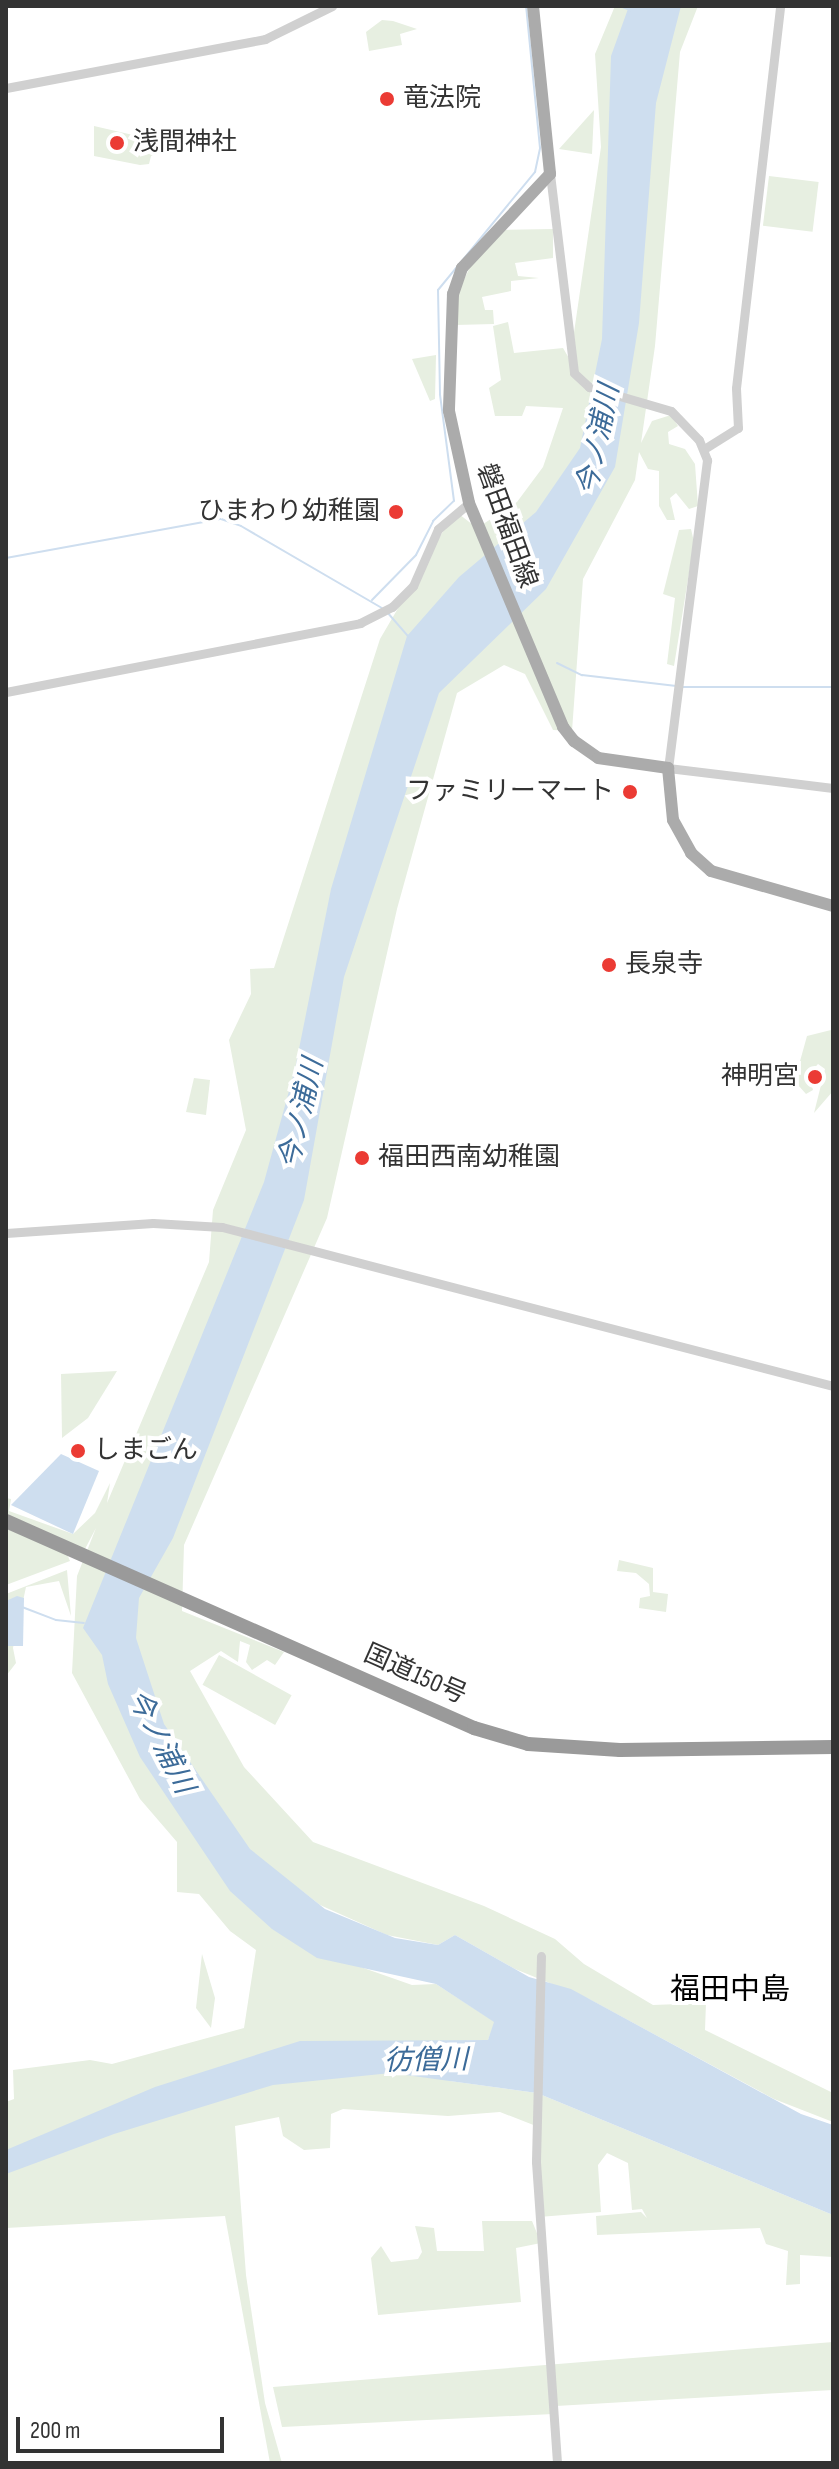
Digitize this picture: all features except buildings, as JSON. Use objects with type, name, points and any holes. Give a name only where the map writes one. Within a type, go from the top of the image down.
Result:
[{"type":"highway","name":"国道150号","points":[[6,1521],[474,1728],[528,1744],[620,1750],[833,1747]]},
{"type":"main road","points":[[533,6],[550,174]]},
{"type":"main road","name":"磐田福田線","points":[[550,174],[462,268],[453,294],[448,402],[469,503],[563,727],[586,752],[668,768]]},
{"type":"main road","points":[[668,768],[673,820],[702,864],[723,877],[833,906]]},
{"type":"street","points":[[6,88],[265,39],[332,6]]},
{"type":"street","points":[[704,449],[738,428],[736,388],[780,6]]},
{"type":"street","points":[[550,174],[568,357],[574,373],[589,387],[648,401],[683,420],[704,449],[707,486],[668,768],[833,788]]},
{"type":"street","points":[[6,692],[360,623],[392,607],[413,586],[438,529],[469,503]]},
{"type":"street","points":[[6,1233],[153,1223],[222,1227],[833,1386]]},
{"type":"street","points":[[541,1956],[536,2116],[557,2463]]},
{"type":"shaded area","points":[[615,6],[698,6],[680,52],[655,346],[641,443],[652,421],[671,415],[678,426],[668,432],[669,444],[685,449],[695,464],[698,506],[689,509],[676,493],[670,498],[675,520],[667,520],[659,506],[659,471],[648,469],[639,452],[635,480],[583,579],[572,731],[553,730],[525,674],[504,665],[457,693],[397,909],[327,1218],[184,1545],[182,1611],[284,1652],[275,1665],[267,1660],[252,1670],[246,1662],[250,1645],[240,1641],[238,1662],[221,1651],[190,1671],[244,1767],[313,1842],[484,1906],[555,1939],[584,1964],[653,2005],[706,2003],[705,2030],[833,2093],[833,2122],[774,2099],[589,1999],[515,1969],[455,1935],[438,1945],[387,1935],[320,1905],[297,1887],[298,1945],[412,1985],[436,1984],[495,2022],[488,2040],[467,2040],[450,2081],[537,2093],[833,2215],[833,2257],[800,2255],[800,2284],[786,2285],[788,2251],[766,2244],[760,2228],[597,2235],[596,2216],[641,2212],[647,2218],[642,2209],[632,2210],[628,2163],[607,2153],[598,2165],[601,2212],[539,2217],[536,2126],[500,2112],[448,2116],[343,2109],[331,2114],[330,2148],[304,2150],[283,2136],[279,2117],[235,2126],[246,2275],[265,2403],[282,2463],[270,2463],[225,2216],[6,2228],[6,2102],[14,2099],[13,2070],[90,2060],[112,2064],[244,2028],[256,1950],[230,1931],[199,1894],[177,1892],[177,1842],[140,1799],[72,1673],[77,1576],[96,1528],[85,1549],[6,1515],[6,1498],[11,1499],[9,1511],[73,1534],[95,1513],[110,1483],[107,1503],[209,1262],[213,1210],[246,1130],[229,1040],[251,994],[250,969],[274,968],[380,639],[455,511],[477,528],[517,502],[543,467],[563,408],[526,406],[522,416],[495,416],[489,388],[501,380],[493,326],[508,322],[514,353],[563,348],[570,360],[601,147],[595,54]]},
{"type":"shaded area","points":[[382,20],[417,29],[400,34],[402,45],[369,51],[366,32]]},
{"type":"shaded area","points":[[594,110],[592,154],[559,149]]},
{"type":"shaded area","points":[[94,126],[159,141],[162,152],[151,156],[149,164],[140,165],[94,156]]},
{"type":"shaded area","points":[[769,176],[819,182],[813,232],[763,226]]},
{"type":"shaded area","points":[[553,229],[553,258],[515,263],[518,276],[539,278],[511,281],[511,291],[482,297],[485,310],[493,310],[494,324],[455,325],[459,290],[472,263],[501,230]]},
{"type":"shaded area","points":[[436,355],[435,399],[430,401],[412,359]]},
{"type":"shaded area","points":[[691,529],[694,542],[674,666],[667,664],[675,598],[663,594],[679,530]]},
{"type":"shaded area","points":[[831,1030],[833,1091],[814,1113],[825,1069],[818,1064],[809,1074],[813,1090],[806,1094],[798,1085],[797,1072],[807,1036]]},
{"type":"shaded area","points":[[194,1078],[210,1080],[206,1115],[186,1112]]},
{"type":"shaded area","points":[[117,1371],[88,1418],[62,1438],[61,1374]]},
{"type":"shaded area","points":[[6,1527],[67,1554],[70,1561],[6,1585]]},
{"type":"shaded area","points":[[619,1560],[653,1568],[653,1592],[668,1594],[666,1612],[639,1608],[640,1598],[650,1596],[649,1584],[636,1573],[617,1571]]},
{"type":"shaded area","points":[[67,1570],[71,1616],[59,1581],[26,1587],[13,1648],[16,1663],[6,1676],[6,1594]]},
{"type":"shaded area","points":[[219,1655],[292,1695],[275,1725],[203,1685]]},
{"type":"shaded area","points":[[202,1954],[215,1998],[211,2028],[196,2008]]},
{"type":"shaded area","points":[[482,2221],[532,2221],[541,2243],[516,2248],[521,2302],[378,2315],[371,2258],[381,2246],[391,2262],[418,2259],[422,2252],[415,2226],[434,2228],[437,2251],[484,2251]]},
{"type":"shaded area","points":[[833,2342],[833,2390],[556,2406],[553,2414],[282,2427],[273,2387]]},
{"type":"water","points":[[629,6],[681,6],[656,103],[639,323],[615,467],[546,589],[439,693],[344,977],[304,1200],[173,1538],[139,1598],[136,1638],[164,1724],[250,1849],[325,1909],[395,1938],[438,1945],[455,1935],[529,1977],[571,1989],[801,2114],[833,2125],[833,2215],[537,2093],[391,2073],[273,2085],[114,2134],[6,2174],[6,2150],[155,2087],[300,2041],[488,2040],[494,2022],[436,1984],[317,1958],[272,1929],[230,1891],[140,1757],[108,1684],[102,1655],[83,1628],[264,1182],[295,1069],[331,889],[407,636],[459,577],[536,512],[580,448],[602,339],[611,56]]},
{"type":"water","points":[[61,1454],[99,1471],[73,1534],[11,1505]]},
{"type":"water","points":[[17,1596],[24,1598],[23,1646],[6,1646],[6,1601]]},
{"type":"waterway","points":[[372,600],[416,555],[433,521],[454,501],[440,394],[438,290],[535,172],[540,148],[526,6]]},
{"type":"waterway","points":[[620,6],[630,10]]},
{"type":"waterway","points":[[6,558],[221,519],[241,526],[382,608]]},
{"type":"waterway","points":[[387,612],[409,637]]},
{"type":"waterway","points":[[557,663],[582,675],[676,686]]},
{"type":"waterway","points":[[682,687],[833,687]]},
{"type":"waterway","points":[[22,1607],[56,1620],[84,1623]]},
{"type":"place","name":"竜法院","points":[[387,99]]},
{"type":"place","name":"浅間神社","points":[[117,143]]},
{"type":"place","name":"ひまわり幼稚園","points":[[396,512]]},
{"type":"place","name":"ファミリーマート","points":[[630,792]]},
{"type":"place","name":"長泉寺","points":[[609,965]]},
{"type":"place","name":"神明宮","points":[[815,1077]]},
{"type":"place","name":"福田西南幼稚園","points":[[362,1158]]},
{"type":"place","name":"しまごん","points":[[78,1451]]},
{"type":"district","name":"福田中島","points":[[730,1990]]},
{"type":"water label","name":"今ノ浦川","points":[[599,440]]},
{"type":"water label","name":"今ノ浦川","points":[[302,1114]]},
{"type":"water label","name":"今ノ浦川","points":[[160,1742]]},
{"type":"water label","name":"彷僧川","points":[[426,2061]]}]
